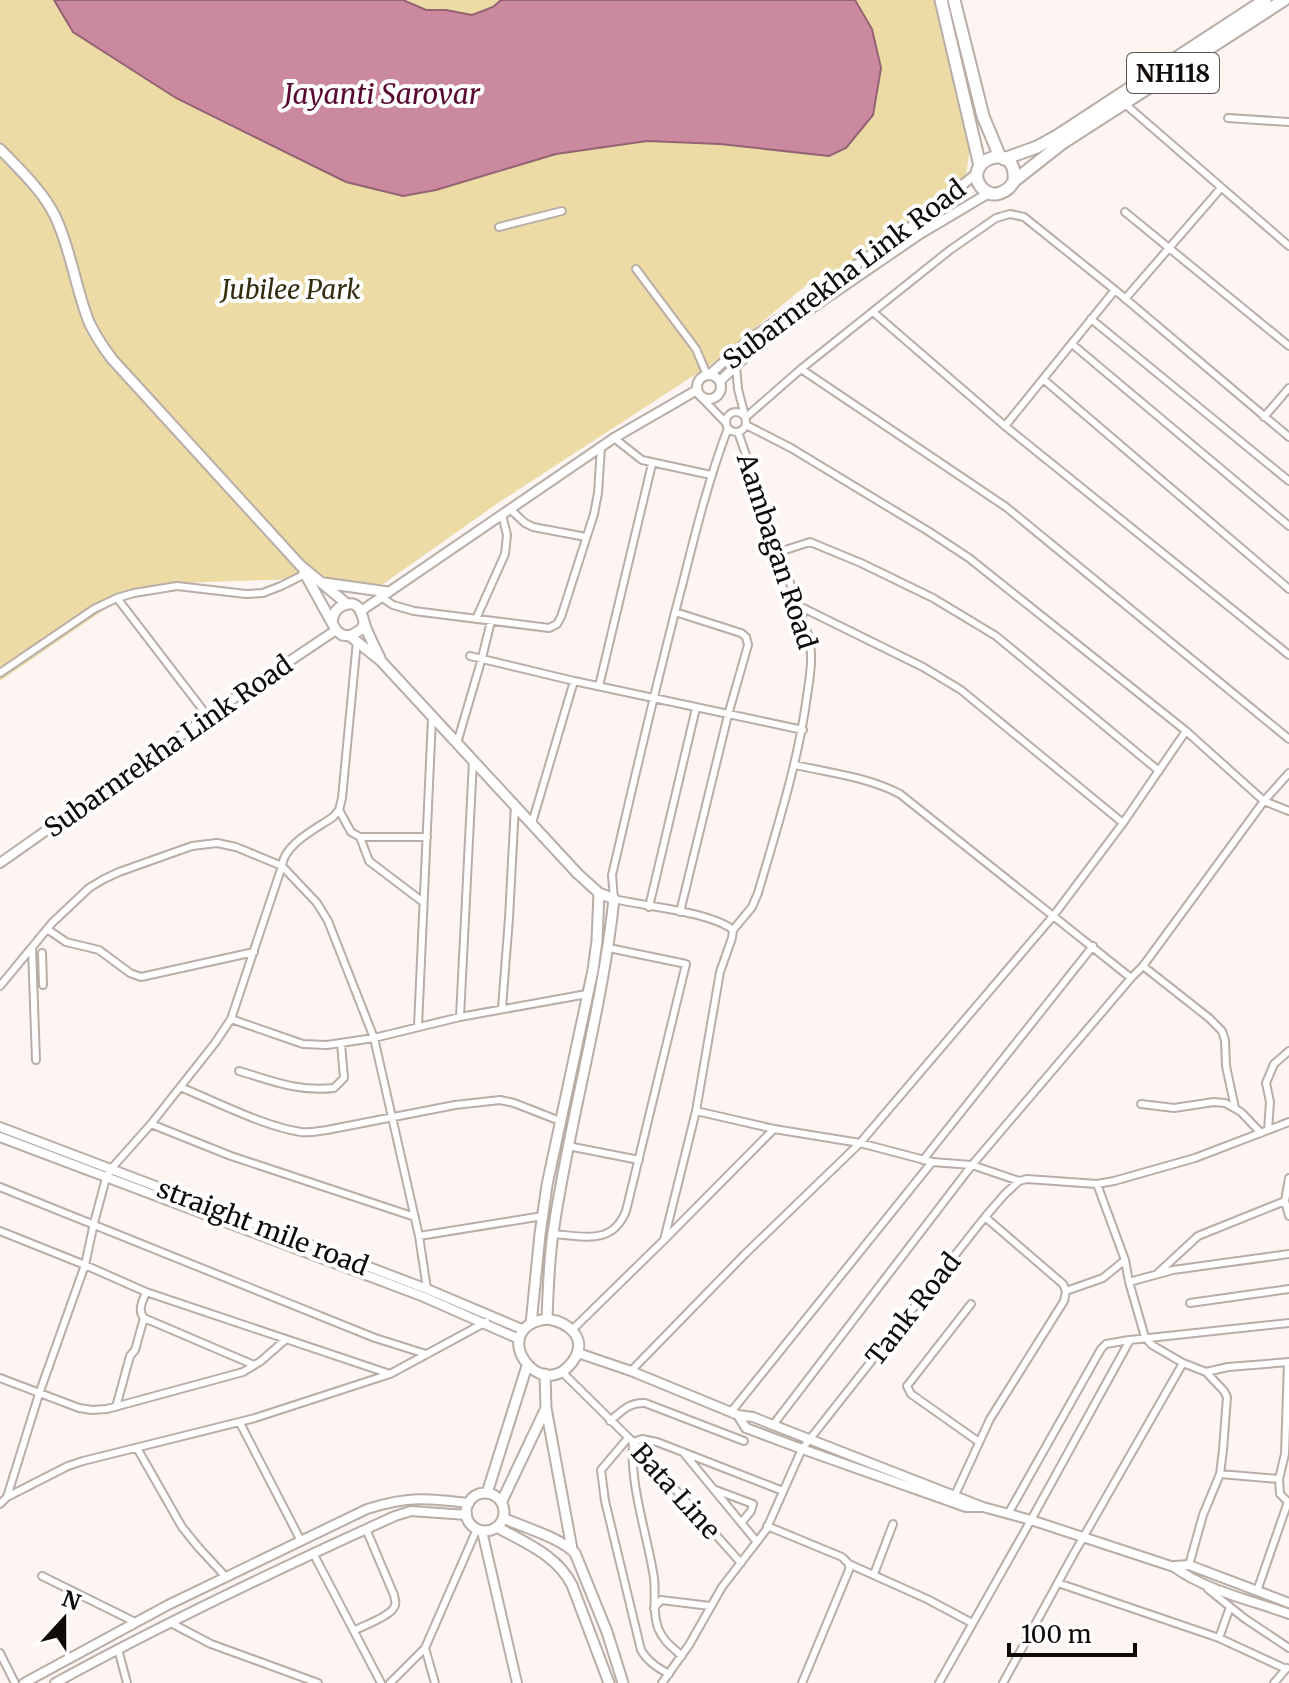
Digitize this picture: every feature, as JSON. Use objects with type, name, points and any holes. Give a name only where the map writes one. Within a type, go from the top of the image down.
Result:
[{"type":"highway","points":[[941,0],[978,181],[989,193]]},
{"type":"highway","points":[[954,0],[983,116],[1002,158],[1012,166],[1014,181]]},
{"type":"highway","name":"NH118","points":[[978,170],[985,160],[1037,147],[1057,136],[1265,0]]},
{"type":"highway","name":"NH118","points":[[989,193],[1004,192],[1061,144],[1284,0]]},
{"type":"main road","points":[[0,149],[37,188],[55,215],[89,322],[112,359],[302,570],[342,635],[353,639],[381,661],[578,874],[599,893],[614,899],[609,948],[552,1234],[547,1319]]},
{"type":"main road","points":[[302,570],[347,604]]},
{"type":"main road","points":[[320,582],[385,595]]},
{"type":"main road","points":[[334,626],[334,614],[339,607],[355,605],[361,611],[381,661]]},
{"type":"main road","points":[[353,639],[364,623]]},
{"type":"main road","points":[[525,1331],[537,1320],[562,1321],[572,1330],[578,1342],[578,1353],[570,1365],[561,1371],[545,1374],[527,1366],[518,1351],[525,1331],[560,1121],[597,941],[599,893]]},
{"type":"main road","points":[[487,1493],[527,1366]]},
{"type":"main road","points":[[545,1374],[546,1408],[572,1549],[607,1632],[623,1683]]},
{"type":"main road","points":[[502,1501],[487,1493],[477,1495],[469,1503],[469,1521],[480,1530],[491,1530],[500,1523],[504,1512],[502,1501],[546,1408]]},
{"type":"main road","points":[[500,1523],[572,1549]]},
{"type":"main road","points":[[500,1523],[552,1558],[565,1571],[609,1683]]},
{"type":"street","points":[[1125,104],[1289,246]]},
{"type":"street","points":[[1228,118],[1289,122]]},
{"type":"street","name":"Subarnrekha Link Road","points":[[698,392],[699,378],[709,374],[750,339],[916,223],[978,170]]},
{"type":"street","points":[[1125,299],[1221,188]]},
{"type":"street","name":"Subarnrekha Link Road","points":[[720,381],[758,345],[895,251],[989,193]]},
{"type":"street","points":[[499,227],[562,211]]},
{"type":"street","points":[[1125,212],[1289,346]]},
{"type":"street","points":[[746,419],[801,369],[950,250],[996,218],[1010,214],[1024,217],[1289,437]]},
{"type":"street","points":[[636,269],[696,349],[709,374]]},
{"type":"street","points":[[1005,426],[1115,290]]},
{"type":"street","points":[[873,312],[1005,426],[1289,655]]},
{"type":"street","points":[[1091,319],[1289,481]]},
{"type":"street","points":[[1072,344],[1289,526]]},
{"type":"street","points":[[698,392],[733,432],[743,430],[746,419],[736,366]]},
{"type":"street","points":[[801,369],[1006,507],[1289,739]]},
{"type":"street","name":"Subarnrekha Link Road","points":[[698,392],[710,399],[716,397],[721,387],[720,381],[709,374]]},
{"type":"street","points":[[1043,379],[1289,589]]},
{"type":"street","points":[[1264,417],[1289,388]]},
{"type":"street","name":"Subarnrekha Link Road","points":[[361,611],[614,438],[698,392]]},
{"type":"street","points":[[733,930],[718,922],[680,912],[614,899],[612,875],[652,699],[711,475],[727,418],[735,412],[741,412],[746,419],[791,448],[969,558],[1186,731],[1264,801],[1289,811]]},
{"type":"street","name":"Aambagan Road","points":[[664,1240],[696,1111],[720,972],[733,930],[752,907],[758,893],[795,765],[803,730],[812,657],[808,635],[738,432]]},
{"type":"street","points":[[614,438],[634,456],[652,464],[711,475]]},
{"type":"street","points":[[385,595],[393,605],[403,609],[549,628],[557,624],[598,493],[601,447]]},
{"type":"street","points":[[599,686],[652,464]]},
{"type":"street","points":[[506,512],[533,527],[586,537]]},
{"type":"street","points":[[476,619],[505,554],[506,512]]},
{"type":"street","points":[[779,552],[810,542],[933,598],[996,636],[1159,771]]},
{"type":"street","points":[[0,673],[94,609],[117,598],[177,586],[263,593],[281,586],[302,570]]},
{"type":"street","points":[[117,598],[209,718]]},
{"type":"street","points":[[797,605],[923,667],[961,690],[1123,823]]},
{"type":"street","points":[[675,612],[741,633],[748,645],[680,912]]},
{"type":"street","points":[[457,743],[491,621]]},
{"type":"street","name":"Subarnrekha Link Road","points":[[0,863],[209,718],[334,626]]},
{"type":"street","points":[[7,1497],[39,1394],[85,1265],[106,1178],[231,1019],[284,855],[339,810],[353,639]]},
{"type":"street","points":[[470,656],[652,699],[803,730]]},
{"type":"street","points":[[532,823],[574,681]]},
{"type":"street","points":[[649,907],[696,708]]},
{"type":"street","points":[[418,1026],[432,716]]},
{"type":"street","points":[[631,1371],[745,1254],[860,1143],[1054,915],[1123,823],[1186,731]]},
{"type":"street","points":[[460,1017],[473,760]]},
{"type":"street","points":[[795,765],[866,781],[900,794],[1131,978]]},
{"type":"street","points":[[773,1425],[972,1165],[1143,966],[1264,801],[1289,773]]},
{"type":"street","points":[[502,1008],[515,805]]},
{"type":"street","points":[[339,810],[351,832],[360,837],[427,837]]},
{"type":"street","points":[[360,837],[369,861],[423,902]]},
{"type":"street","points":[[0,986],[47,929],[89,888],[119,872],[192,846],[217,843],[236,847],[282,866],[317,903],[328,921],[374,1038],[415,1217],[427,1289]]},
{"type":"street","points":[[599,893],[612,875]]},
{"type":"street","points":[[47,929],[66,942],[99,950],[130,973],[141,977],[254,952]]},
{"type":"street","points":[[923,1160],[1093,946]]},
{"type":"street","points":[[32,947],[36,1060]]},
{"type":"street","points":[[552,1234],[602,1236],[615,1230],[622,1221],[686,964],[609,948]]},
{"type":"street","points":[[42,953],[43,985]]},
{"type":"street","points":[[1143,966],[1222,1031],[1235,1108]]},
{"type":"street","points":[[231,1019],[303,1044],[315,1045],[374,1038],[502,1008],[587,994]]},
{"type":"street","points":[[239,1071],[308,1090],[334,1088],[344,1078],[341,1043]]},
{"type":"street","points":[[1264,1132],[1270,1102],[1266,1083],[1274,1064],[1289,1051]]},
{"type":"street","points":[[180,1087],[288,1130],[306,1133],[455,1105],[500,1100],[560,1121]]},
{"type":"street","points":[[1141,1104],[1174,1108],[1225,1103],[1264,1132]]},
{"type":"street","points":[[696,1111],[774,1129],[860,1143],[932,1162],[972,1165],[1019,1181],[1097,1184],[1195,1158],[1289,1122]]},
{"type":"street","points":[[151,1124],[231,1156],[415,1217]]},
{"type":"street","name":"straight mile road","points":[[0,1127],[427,1289],[525,1331]]},
{"type":"street","points":[[572,1330],[774,1129]]},
{"type":"street","name":"straight mile road","points":[[0,1137],[486,1322],[525,1331]]},
{"type":"street","points":[[568,1146],[639,1160]]},
{"type":"street","points":[[735,1414],[932,1162]]},
{"type":"street","points":[[1289,1178],[1285,1201],[1289,1216]]},
{"type":"street","name":"Tank Road","points":[[662,1683],[682,1656],[722,1587],[767,1526],[802,1449],[985,1217],[1019,1181]]},
{"type":"street","points":[[1097,1184],[1125,1260],[1145,1337],[1152,1345],[1183,1363],[1206,1372],[1224,1391],[1228,1403],[1220,1474],[1203,1515],[1189,1565]]},
{"type":"street","points":[[0,1187],[375,1338],[426,1354]]},
{"type":"street","points":[[1158,1273],[1198,1236],[1285,1201]]},
{"type":"street","points":[[419,1236],[543,1216]]},
{"type":"street","points":[[955,1495],[997,1407],[1064,1301],[1066,1291],[1063,1284],[985,1217]]},
{"type":"street","points":[[0,1231],[146,1292],[390,1374]]},
{"type":"street","points":[[1129,1282],[1158,1273],[1289,1254]]},
{"type":"street","points":[[1066,1291],[1103,1278],[1125,1260]]},
{"type":"street","points":[[1190,1303],[1289,1289]]},
{"type":"street","points":[[146,1292],[140,1309],[144,1318],[254,1365]]},
{"type":"street","points":[[971,1304],[907,1386],[911,1394],[979,1442]]},
{"type":"street","points":[[116,1407],[144,1318]]},
{"type":"street","points":[[0,1504],[7,1497],[68,1466],[240,1423],[390,1374],[486,1322]]},
{"type":"street","points":[[1008,1514],[1106,1344],[1145,1337],[1289,1323]]},
{"type":"street","points":[[0,1378],[79,1408],[116,1407],[243,1372],[285,1340]]},
{"type":"street","points":[[939,1683],[1130,1340]]},
{"type":"street","points":[[578,1353],[983,1507],[1174,1567],[1202,1583],[1289,1614]]},
{"type":"street","points":[[1206,1372],[1289,1362],[1287,1454],[1279,1479],[1280,1494],[1288,1502],[1257,1591]]},
{"type":"street","points":[[1003,1683],[1183,1363]]},
{"type":"street","name":"Bata Line","points":[[561,1371],[631,1440],[741,1563]]},
{"type":"street","points":[[610,1421],[628,1405],[645,1403],[744,1441]]},
{"type":"street","points":[[735,1414],[746,1428],[966,1507],[983,1507]]},
{"type":"street","points":[[240,1423],[301,1541]]},
{"type":"street","points":[[669,1674],[645,1658],[641,1650],[605,1501],[601,1470],[631,1440],[642,1439],[783,1491]]},
{"type":"street","points":[[631,1440],[634,1482],[654,1580],[656,1619],[662,1637],[682,1656]]},
{"type":"street","points":[[137,1448],[182,1527],[226,1577]]},
{"type":"street","points":[[683,1452],[757,1542]]},
{"type":"street","points":[[1220,1474],[1279,1479]]},
{"type":"street","points":[[713,1489],[753,1504],[742,1522]]},
{"type":"street","points":[[24,1683],[135,1622],[367,1509],[394,1500],[430,1499],[469,1503]]},
{"type":"street","points":[[55,1683],[313,1553],[395,1516],[411,1511],[467,1515]]},
{"type":"street","points":[[874,1574],[893,1524]]},
{"type":"street","points":[[767,1526],[842,1557],[849,1564],[972,1623]]},
{"type":"street","points":[[355,1630],[387,1614],[394,1608],[395,1602],[366,1529]]},
{"type":"street","points":[[390,1683],[425,1648],[480,1530]]},
{"type":"street","points":[[480,1530],[517,1683]]},
{"type":"street","points":[[313,1553],[381,1683]]},
{"type":"street","points":[[802,1683],[849,1564]]},
{"type":"street","points":[[1174,1567],[1189,1565],[1289,1603]]},
{"type":"street","points":[[42,1576],[135,1622]]},
{"type":"street","points":[[1058,1583],[1219,1638],[1288,1667],[1274,1683]]},
{"type":"street","points":[[1202,1583],[1244,1618],[1289,1648]]},
{"type":"street","points":[[654,1608],[661,1600],[710,1606]]},
{"type":"street","points":[[1219,1638],[1230,1607]]},
{"type":"street","points":[[171,1623],[211,1644],[318,1683]]},
{"type":"street","points":[[425,1648],[435,1683]]},
{"type":"street","points":[[118,1649],[127,1683]]},
{"type":"street","points":[[0,1653],[15,1683]]},
{"type":"green space","name":"Jubilee Park","points":[[0,0],[941,0],[973,129],[963,194],[914,237],[851,273],[816,277],[713,363],[498,503],[369,594],[293,579],[181,583],[140,592],[111,605],[0,681]]},
{"type":"water","name":"Jayanti Sarovar","points":[[54,0],[403,0],[426,10],[472,15],[493,7],[501,0],[855,0],[872,29],[881,68],[873,115],[846,148],[829,156],[720,144],[647,141],[556,154],[436,190],[403,196],[346,182],[176,98],[73,32]]}]
